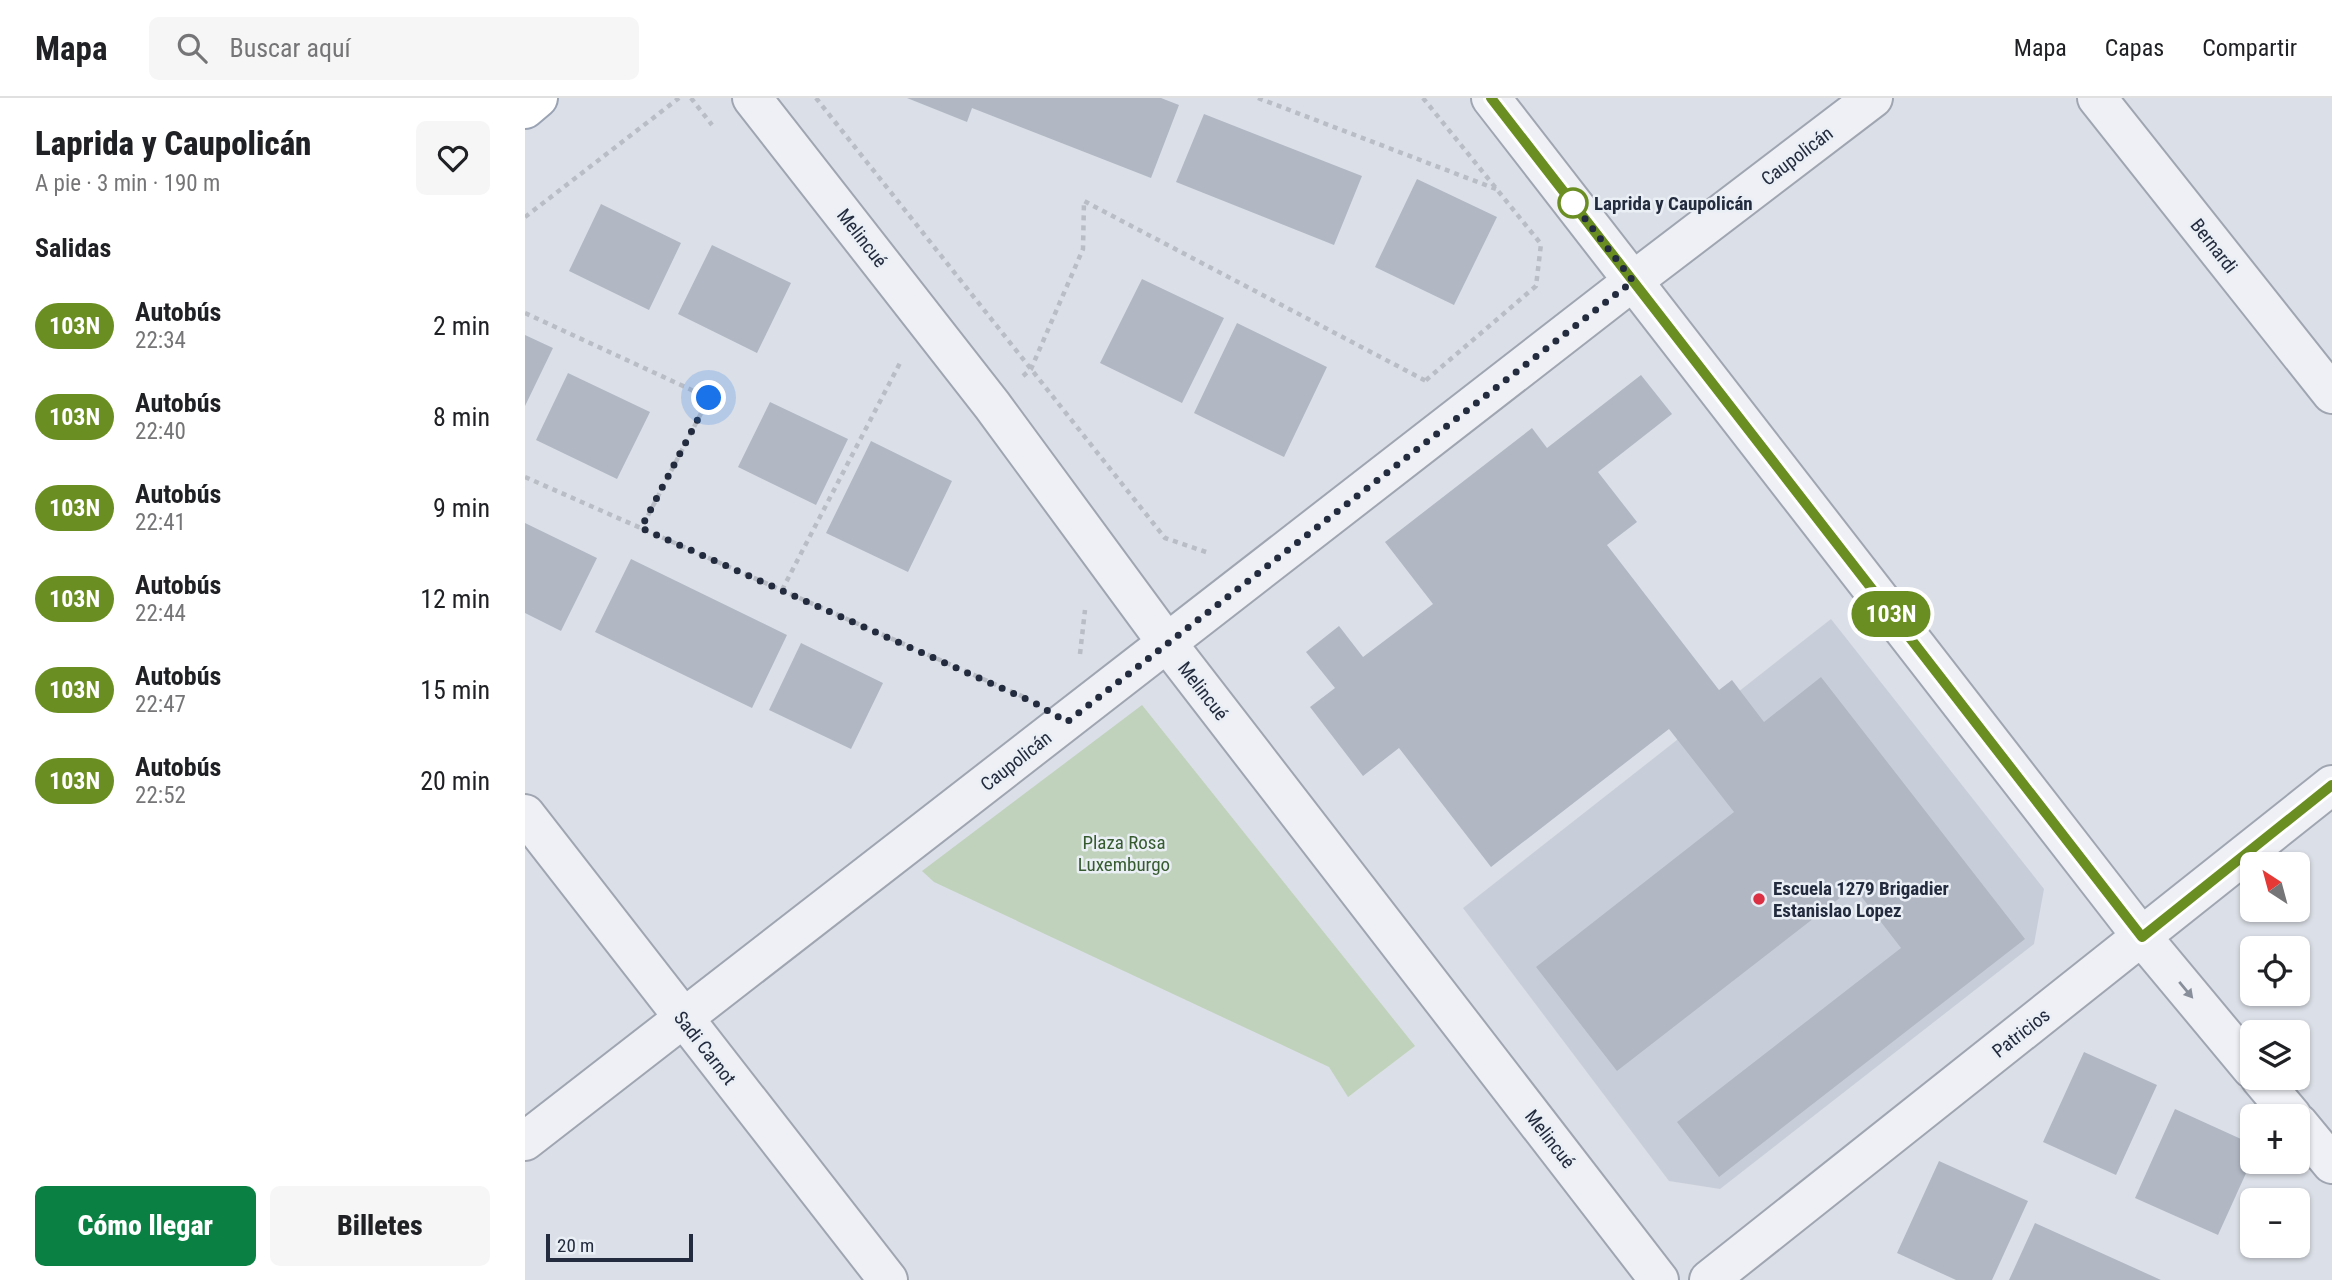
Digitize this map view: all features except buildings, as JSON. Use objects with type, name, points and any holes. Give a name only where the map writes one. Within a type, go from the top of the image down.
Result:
[{"type":"main road","points":[[525,109],[538,98]]},
{"type":"street","name":"Melincué","points":[[752,98],[992,405],[1167,643],[1659,1280]]},
{"type":"street","points":[[1491,98],[2142,937],[2240,1055]]},
{"type":"street","name":"Caupolicán","points":[[525,1141],[1633,281],[1873,98]]},
{"type":"street","name":"Bernardi","points":[[2097,98],[2332,394]]},
{"type":"street","name":"Patricios","points":[[1709,1280],[2332,785]]},
{"type":"street","name":"Sadi Carnot","points":[[525,814],[888,1280]]},
{"type":"street","points":[[2270,1090],[2282,1104]]},
{"type":"street","points":[[2310,1137],[2332,1164]]},
{"type":"path","points":[[525,218],[679,98]]},
{"type":"path","points":[[691,98],[716,130]]},
{"type":"path","points":[[816,98],[1165,538],[1215,555]]},
{"type":"path","points":[[1258,98],[1497,189]]},
{"type":"path","points":[[1415,389],[1536,286],[1541,244],[1423,98]]},
{"type":"path","points":[[992,405],[1031,369],[1083,249],[1084,201],[1425,381],[1475,404]]},
{"type":"path","points":[[525,313],[709,398],[641,528]]},
{"type":"path","points":[[893,350],[909,372]]},
{"type":"path","points":[[782,590],[901,361]]},
{"type":"path","points":[[525,477],[1033,702],[1067,722]]},
{"type":"path","points":[[1080,656],[1086,604]]},
{"type":"shaded area","name":"Escuela 1279 Brigadier Estanislao Lopez","points":[[1831,619],[2044,889],[2034,944],[1720,1189],[1669,1181],[1463,908]]},
{"type":"green space","name":"Plaza Rosa Luxemburgo","points":[[1142,705],[1415,1046],[1348,1097],[1329,1067],[934,882],[922,871]]},
{"type":"bus line","name":"103N","points":[[1491,98],[2142,937],[2332,785]]},
{"type":"place","name":"Laprida y Caupolicán","points":[[1573,203]]},
{"type":"place","name":"Escuela 1279 Brigadier Estanislao Lopez","points":[[1759,899]]},
{"type":"route","points":[[709,398],[641,528],[1033,702],[1067,722],[1633,281],[1573,203]]}]
